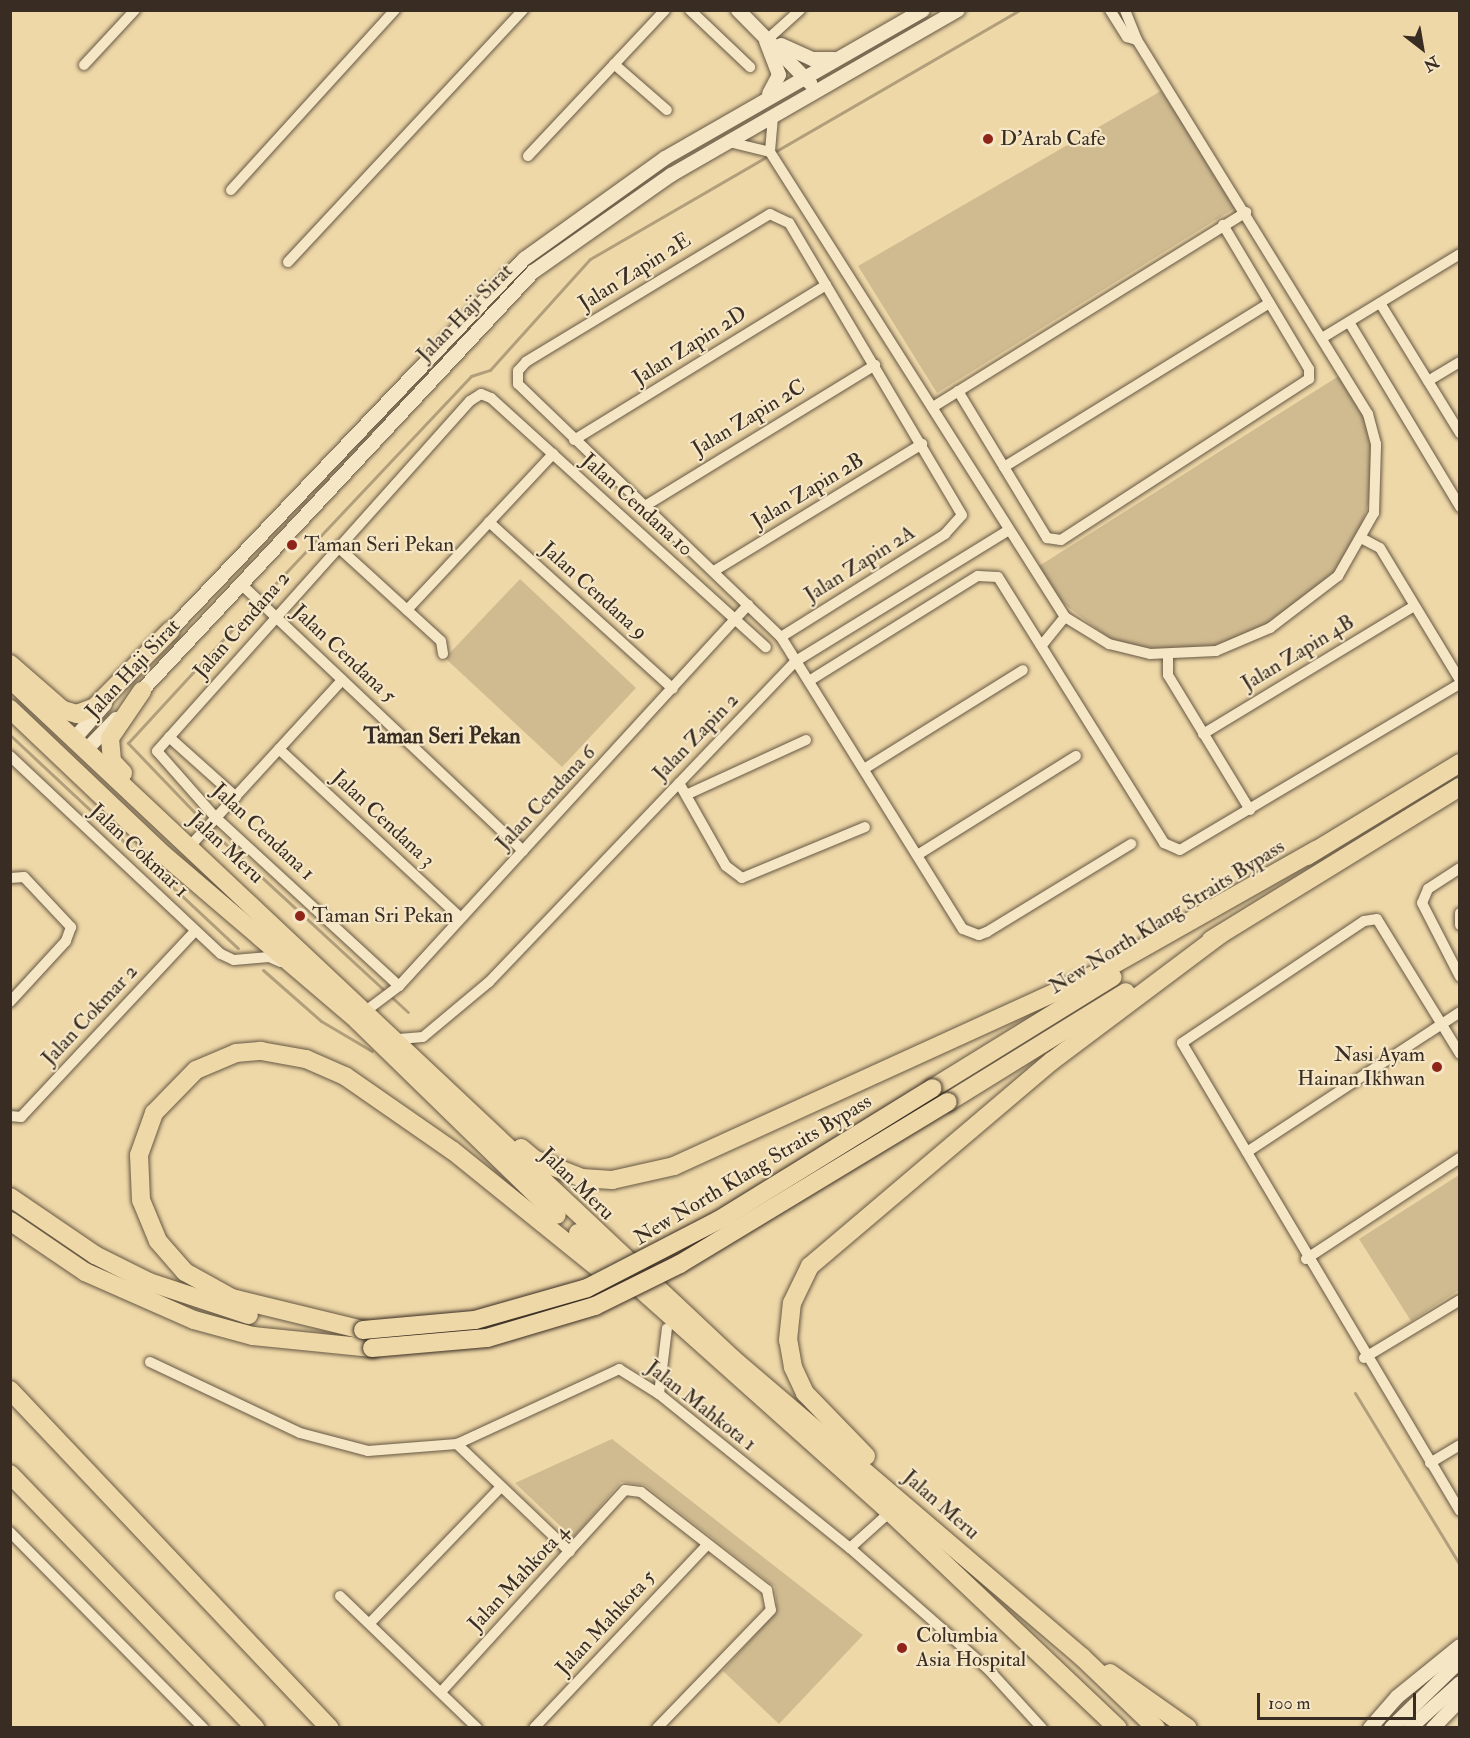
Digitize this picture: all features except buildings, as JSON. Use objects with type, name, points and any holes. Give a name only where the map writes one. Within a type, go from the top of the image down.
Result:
[{"type":"highway","points":[[10,664],[63,710],[77,714],[95,707],[171,630]]},
{"type":"highway","name":"Jalan Meru","points":[[10,679],[79,746],[185,840],[720,1365],[890,1512],[1118,1728]]},
{"type":"highway","points":[[142,691],[112,731],[109,749],[112,761],[185,840]]},
{"type":"highway","points":[[10,695],[79,746],[82,765],[254,928]]},
{"type":"highway","name":"Jalan Meru","points":[[10,709],[164,855],[362,1015],[399,1039],[560,1200],[734,1359],[1082,1657],[1156,1728]]},
{"type":"highway","name":"New North Klang Straits Bypass","points":[[10,1197],[95,1255],[201,1302],[308,1326],[363,1330],[475,1320],[588,1288],[719,1220],[1460,763]]},
{"type":"highway","name":"New North Klang Straits Bypass","points":[[10,1221],[85,1272],[194,1320],[265,1338],[372,1348],[487,1338],[595,1306],[680,1264],[1460,787]]},
{"type":"highway","points":[[441,1081],[534,1159],[582,1178],[640,1176],[707,1151],[1104,970],[1316,850]]},
{"type":"highway","points":[[910,1508],[805,1393],[793,1367],[788,1340],[792,1303],[810,1266],[1052,1061],[1221,934]]},
{"type":"highway","points":[[363,1330],[232,1298],[185,1272],[158,1242],[141,1200],[139,1155],[154,1113],[196,1070],[236,1053],[261,1051],[306,1059],[345,1076],[502,1189],[667,1328],[720,1365]]},
{"type":"highway","points":[[10,1390],[330,1728]]},
{"type":"highway","points":[[10,1474],[255,1728]]},
{"type":"highway","points":[[1082,1657],[1188,1728]]},
{"type":"main road","points":[[738,10],[805,76],[816,93]]},
{"type":"main road","name":"Jalan Haji Sirat","points":[[79,746],[171,630],[524,259],[665,158],[923,10]]},
{"type":"main road","name":"Jalan Haji Sirat","points":[[79,746],[142,691],[533,272],[671,174],[958,10]]},
{"type":"main road","points":[[767,37],[798,55],[838,59]]},
{"type":"main road","points":[[763,100],[779,75],[767,37]]},
{"type":"main road","points":[[1370,1728],[1397,1697],[1460,1647]]},
{"type":"main road","points":[[1391,1728],[1460,1661]]},
{"type":"main road","points":[[1410,1728],[1460,1683]]},
{"type":"main road","points":[[1433,1728],[1460,1700]]},
{"type":"street","points":[[84,66],[135,10]]},
{"type":"street","points":[[231,190],[395,10]]},
{"type":"street","points":[[288,262],[523,10]]},
{"type":"street","points":[[528,156],[665,10]]},
{"type":"street","points":[[690,10],[750,67]]},
{"type":"street","points":[[767,37],[800,10]]},
{"type":"street","points":[[1110,10],[1127,37],[1137,40]]},
{"type":"street","points":[[773,117],[770,152],[1065,617],[1109,644],[1168,656],[1216,651],[1270,628],[1338,576],[1363,539],[1379,481],[1376,444],[1368,414],[1246,212],[1137,40],[1125,10]]},
{"type":"street","points":[[614,64],[667,110]]},
{"type":"street","points":[[729,142],[770,152]]},
{"type":"street","points":[[933,407],[1246,212]]},
{"type":"street","name":"Jalan Zapin 2E","points":[[574,440],[518,384],[518,372],[764,215],[777,215],[789,223],[826,285]]},
{"type":"street","points":[[958,391],[1047,538],[1061,540],[1303,387],[1309,369],[1223,225]]},
{"type":"street","points":[[1322,338],[1460,254]]},
{"type":"street","points":[[826,285],[922,444]]},
{"type":"street","name":"Jalan Zapin 2D","points":[[574,440],[826,285]]},
{"type":"street","points":[[1004,467],[1270,303]]},
{"type":"street","points":[[1380,303],[1460,433]]},
{"type":"street","points":[[1349,322],[1460,507]]},
{"type":"street","points":[[1428,381],[1460,362]]},
{"type":"street","name":"Jalan Zapin 2C","points":[[645,506],[875,365]]},
{"type":"street","name":"Jalan Cendana 10","points":[[481,394],[553,454],[766,647]]},
{"type":"street","name":"Jalan Cendana 2","points":[[157,751],[272,612],[338,547],[481,394]]},
{"type":"street","points":[[574,440],[781,637],[919,854],[963,929],[979,935],[1131,844]]},
{"type":"street","name":"Jalan Zapin 2A","points":[[781,637],[959,523],[961,508],[922,444]]},
{"type":"street","name":"Jalan Zapin 2B","points":[[714,571],[922,444]]},
{"type":"street","points":[[407,610],[553,454]]},
{"type":"street","name":"Jalan Cendana 9","points":[[489,522],[673,689]]},
{"type":"street","name":"Jalan Zapin 2","points":[[399,1039],[423,1037],[450,1018],[796,661],[1009,530]]},
{"type":"street","points":[[809,681],[989,575],[1006,585],[1164,843],[1180,850],[1192,845],[1460,682],[1413,607],[1380,548],[1363,539]]},
{"type":"street","points":[[338,547],[441,641],[443,654]]},
{"type":"street","name":"Jalan Cendana 5","points":[[242,585],[523,851]]},
{"type":"street","name":"Jalan Cendana 6","points":[[362,1015],[394,992],[748,605]]},
{"type":"street","name":"Jalan Zapin 4B","points":[[1203,734],[1413,607]]},
{"type":"street","points":[[1042,645],[1065,617]]},
{"type":"street","points":[[1168,656],[1168,675],[1250,810]]},
{"type":"street","points":[[864,769],[1023,670]]},
{"type":"street","points":[[185,840],[216,818],[342,680]]},
{"type":"street","points":[[169,737],[236,797]]},
{"type":"street","points":[[686,795],[806,740]]},
{"type":"street","name":"Jalan Cendana 3","points":[[279,749],[461,918]]},
{"type":"street","name":"Jalan Cendana 1","points":[[157,751],[216,818],[394,992]]},
{"type":"street","name":"Jalan Cokmar 1","points":[[10,756],[222,954],[248,960],[278,960],[362,1015]]},
{"type":"street","points":[[919,854],[1076,756]]},
{"type":"street","points":[[679,783],[726,866],[742,878],[865,827]]},
{"type":"street","points":[[1460,868],[1428,889],[1422,903],[1425,918],[1460,977]]},
{"type":"street","points":[[10,878],[24,877],[69,921],[66,941],[10,1002]]},
{"type":"street","points":[[1460,1054],[1382,923],[1373,919],[1184,1039],[1184,1048],[1247,1152],[1306,1259],[1364,1358],[1460,1511]]},
{"type":"street","points":[[248,960],[261,948],[254,928]]},
{"type":"street","name":"Jalan Cokmar 2","points":[[10,1116],[21,1117],[195,931]]},
{"type":"street","points":[[1247,1152],[1460,1012]]},
{"type":"street","points":[[1306,1259],[1460,1158]]},
{"type":"street","points":[[1364,1358],[1460,1300]]},
{"type":"street","points":[[658,1394],[667,1328]]},
{"type":"street","points":[[150,1362],[300,1433],[368,1451],[458,1444],[570,1552]]},
{"type":"street","name":"Jalan Mahkota 1","points":[[458,1444],[619,1369],[658,1394],[850,1548],[989,1670],[1042,1728]]},
{"type":"street","points":[[1430,1463],[1460,1445]]},
{"type":"street","points":[[370,1623],[501,1487]]},
{"type":"street","name":"Jalan Mahkota 4","points":[[441,1692],[626,1491],[641,1492],[707,1545]]},
{"type":"street","points":[[850,1548],[890,1512]]},
{"type":"street","points":[[10,1532],[204,1728]]},
{"type":"street","points":[[657,1728],[771,1610],[767,1590],[707,1545]]},
{"type":"street","name":"Jalan Mahkota 5","points":[[534,1728],[707,1545]]},
{"type":"street","points":[[340,1596],[477,1728]]},
{"type":"shaded area","points":[[1161,91],[1238,206],[937,393],[858,266]]},
{"type":"shaded area","points":[[1342,374],[1366,415],[1375,480],[1358,538],[1336,574],[1268,625],[1215,648],[1151,651],[1109,638],[1055,597],[1039,566]]},
{"type":"shaded area","points":[[520,579],[636,688],[562,767],[445,658]]},
{"type":"shaded area","points":[[1459,1175],[1459,1290],[1411,1321],[1359,1239]]},
{"type":"shaded area","points":[[612,1439],[863,1635],[779,1724],[723,1671],[777,1610],[775,1587],[645,1485],[621,1482],[573,1538],[515,1483]]},
{"type":"waterway","points":[[261,599],[471,376],[490,370],[590,259],[1019,10]]},
{"type":"waterway","points":[[197,815],[128,743],[256,604]]},
{"type":"waterway","points":[[10,735],[238,948]]},
{"type":"waterway","points":[[216,835],[408,1012]]},
{"type":"waterway","points":[[263,970],[321,1021],[372,1051]]},
{"type":"waterway","points":[[1355,1393],[1460,1565]]},
{"type":"place","name":"D'Arab Cafe","points":[[988,139]]},
{"type":"place","name":"Taman Seri Pekan","points":[[292,545]]},
{"type":"place","name":"Taman Sri Pekan","points":[[300,916]]},
{"type":"place","name":"Nasi Ayam Hainan Ikhwan","points":[[1437,1067]]},
{"type":"place","name":"Columbia Asia Hospital","points":[[902,1648]]},
{"type":"district","name":"Taman Seri Pekan","points":[[442,737]]}]
